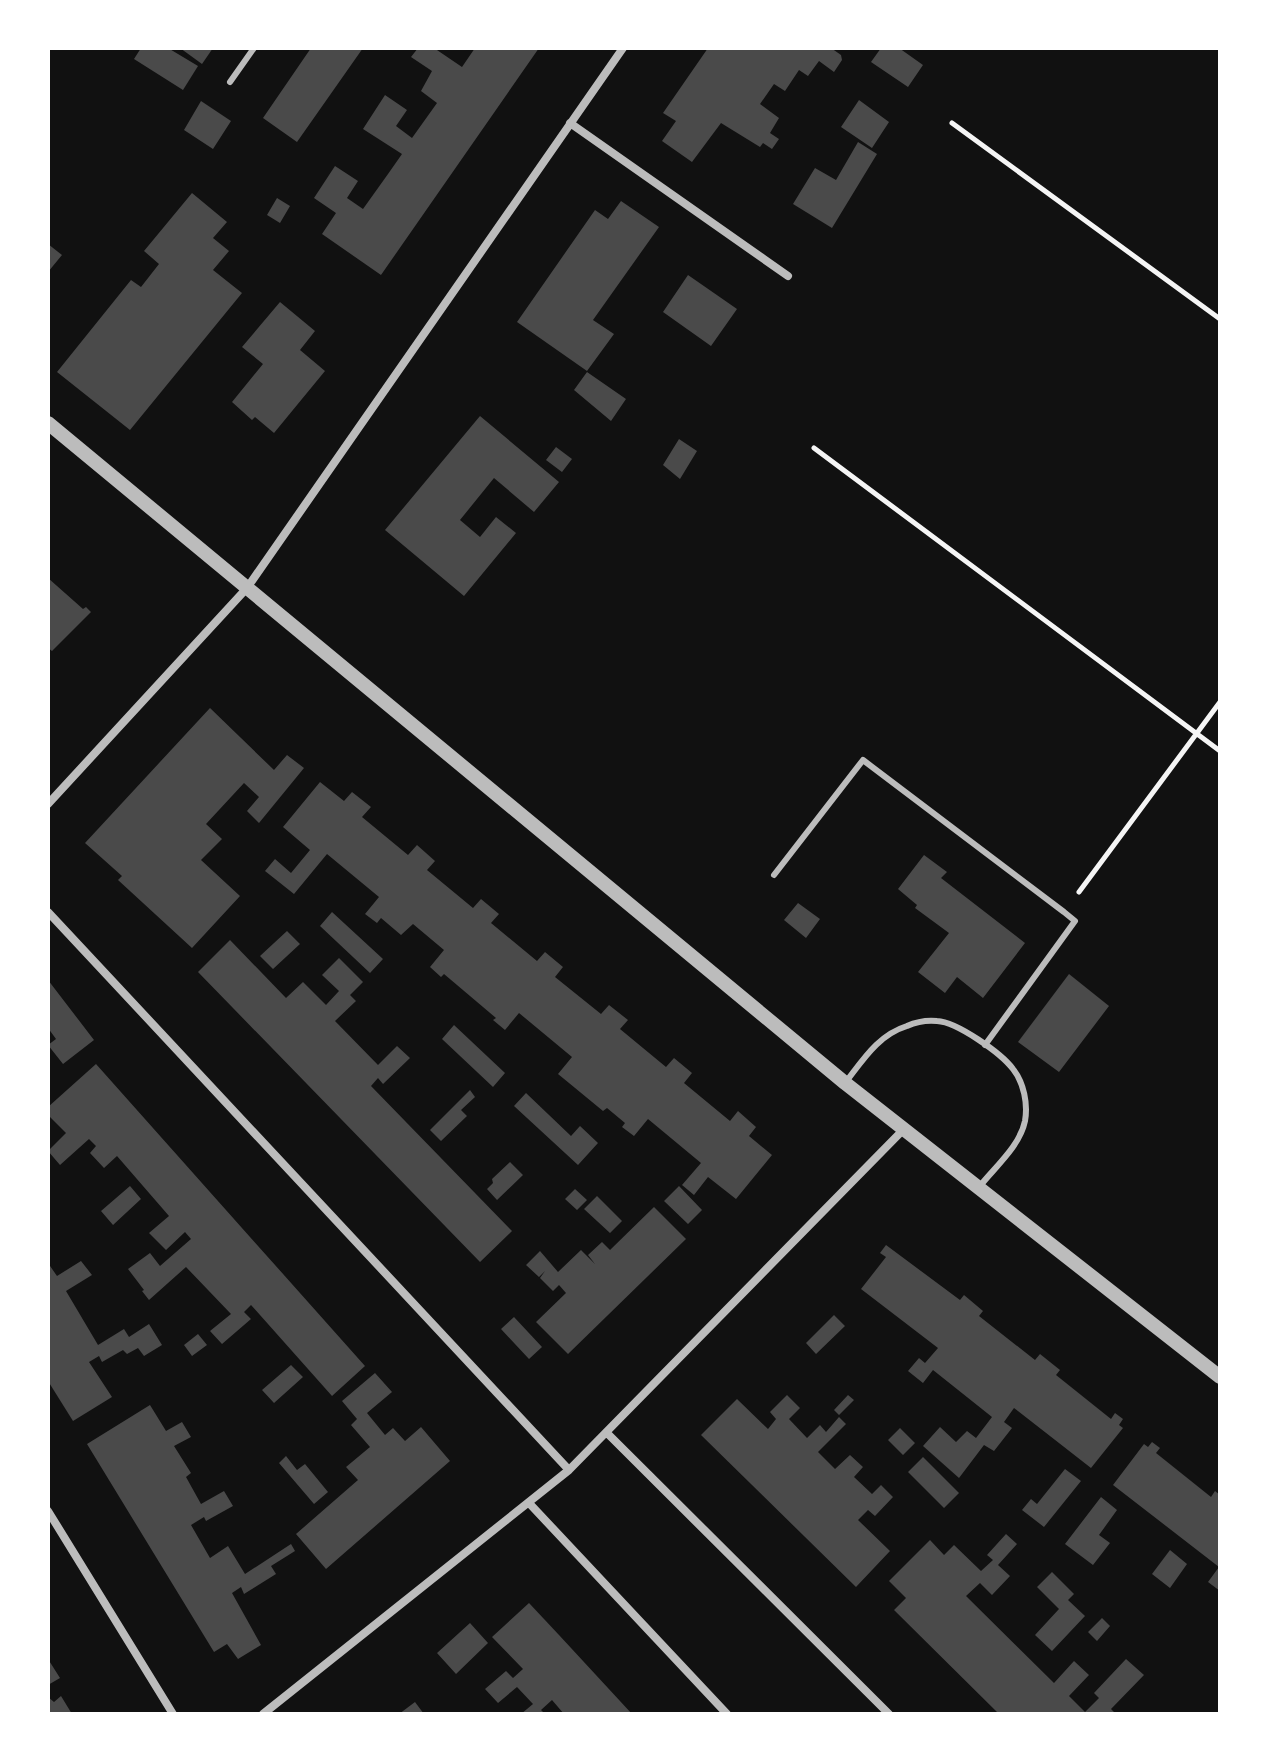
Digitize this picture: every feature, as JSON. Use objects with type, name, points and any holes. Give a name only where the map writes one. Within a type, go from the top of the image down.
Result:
[{"type":"street","points":[[48,804],[247,588],[623,48]]},
{"type":"street","points":[[570,123],[788,276]]},
{"type":"street","points":[[48,423],[845,1083],[1220,1377]]},
{"type":"street","points":[[48,912],[569,1470]]},
{"type":"street","points":[[263,1714],[569,1470],[903,1130]]},
{"type":"street","points":[[607,1433],[889,1714]]},
{"type":"street","points":[[529,1503],[727,1714]]},
{"type":"street","points":[[48,1511],[173,1714]]},
{"type":"lane","points":[[230,82],[254,48]]},
{"type":"lane","points":[[774,875],[863,760],[1064,912],[1075,921],[985,1045]]},
{"type":"lane","points":[[845,1083],[874,1045],[911,1024],[937,1021],[959,1026],[985,1045],[1013,1069],[1025,1093],[1026,1108],[1025,1124],[1019,1138],[978,1189]]},
{"type":"path","points":[[952,123],[1220,319]]},
{"type":"path","points":[[814,448],[1220,751]]},
{"type":"path","points":[[1064,912],[1220,702]]},
{"type":"building","points":[[141,48],[168,48],[198,66],[183,90],[134,59]]},
{"type":"building","points":[[180,48],[213,48],[202,64]]},
{"type":"building","points":[[311,48],[363,48],[297,142],[263,118]]},
{"type":"building","points":[[418,48],[434,48],[462,67],[475,48],[539,48],[381,275],[322,234],[336,213],[314,198],[335,166],[358,181],[347,198],[363,209],[402,154],[363,129],[385,95],[407,110],[396,126],[412,138],[437,103],[421,91],[432,71],[411,57]]},
{"type":"building","points":[[708,48],[831,48],[841,55],[842,60],[834,72],[819,61],[808,76],[799,70],[785,91],[774,84],[760,104],[779,118],[770,133],[779,139],[772,149],[763,143],[760,147],[721,123],[692,162],[662,141],[676,121],[663,113]]},
{"type":"building","points":[[881,48],[899,48],[923,65],[908,87],[871,62]]},
{"type":"building","points":[[859,100],[889,122],[872,148],[841,127]]},
{"type":"building","points":[[201,101],[231,121],[213,149],[184,130]]},
{"type":"building","points":[[858,142],[877,154],[832,228],[793,204],[815,168],[836,180]]},
{"type":"building","points":[[192,193],[227,222],[213,238],[229,251],[213,270],[242,293],[130,430],[57,372],[131,280],[141,287],[159,264],[144,251]]},
{"type":"building","points":[[277,198],[290,206],[280,223],[267,215]]},
{"type":"building","points":[[621,201],[659,227],[593,320],[614,334],[587,371],[517,322],[595,210],[608,219]]},
{"type":"building","points":[[48,244],[62,255],[48,272]]},
{"type":"building","points":[[688,275],[737,309],[711,346],[663,312]]},
{"type":"building","points":[[280,302],[315,331],[300,350],[325,371],[274,433],[255,417],[252,420],[232,402],[263,364],[242,347]]},
{"type":"building","points":[[587,372],[626,399],[611,421],[574,390]]},
{"type":"building","points":[[480,416],[559,482],[534,512],[494,478],[460,520],[480,537],[496,517],[516,533],[464,596],[385,530]]},
{"type":"building","points":[[679,439],[697,451],[680,479],[663,465]]},
{"type":"building","points":[[556,447],[572,459],[562,472],[546,460]]},
{"type":"building","points":[[48,578],[83,609],[86,607],[91,612],[52,651],[48,648]]},
{"type":"building","points":[[210,708],[274,770],[287,755],[304,768],[259,823],[247,811],[259,797],[244,783],[206,824],[222,839],[201,860],[240,896],[192,948],[118,880],[122,876],[85,843]]},
{"type":"building","points":[[320,782],[344,801],[352,792],[371,807],[362,817],[408,855],[417,845],[435,861],[427,870],[473,908],[481,899],[499,914],[491,923],[537,961],[545,952],[563,967],[555,977],[601,1014],[609,1005],[628,1020],[620,1029],[666,1067],[674,1058],[692,1073],[684,1083],[730,1121],[738,1111],[756,1127],[749,1136],[772,1155],[736,1199],[708,1177],[694,1195],[682,1185],[701,1163],[648,1119],[634,1136],[622,1127],[625,1123],[607,1108],[603,1111],[558,1074],[572,1057],[519,1013],[505,1030],[493,1020],[496,1018],[444,974],[441,977],[430,967],[444,950],[413,924],[401,935],[381,918],[377,923],[365,914],[379,897],[327,854],[294,894],[265,871],[275,859],[291,873],[310,850],[283,827]]},
{"type":"building","points":[[924,855],[947,872],[941,878],[1025,943],[983,998],[957,977],[945,993],[918,972],[949,933],[915,908],[917,905],[898,889]]},
{"type":"building","points":[[798,903],[820,919],[806,938],[784,920]]},
{"type":"building","points":[[332,912],[383,959],[370,973],[320,926]]},
{"type":"building","points":[[287,931],[300,944],[273,969],[260,956]]},
{"type":"building","points":[[230,940],[286,998],[303,982],[326,1005],[339,991],[322,975],[339,958],[363,982],[350,995],[356,1001],[335,1021],[378,1065],[397,1046],[410,1058],[383,1084],[378,1078],[371,1086],[512,1231],[480,1262],[198,972]]},
{"type":"building","points":[[1069,974],[1109,1006],[1059,1072],[1018,1042]]},
{"type":"building","points":[[48,980],[94,1040],[63,1064],[48,1045],[56,1039],[48,1028]]},
{"type":"building","points":[[454,1025],[505,1073],[493,1087],[442,1039]]},
{"type":"building","points":[[96,1064],[365,1366],[332,1396],[251,1305],[244,1312],[251,1319],[222,1344],[210,1331],[231,1314],[186,1267],[149,1300],[142,1291],[128,1269],[150,1253],[160,1266],[191,1239],[185,1232],[166,1250],[149,1233],[169,1216],[117,1156],[104,1168],[90,1153],[96,1146],[89,1139],[60,1165],[48,1151],[66,1133],[48,1115],[48,1107]]},
{"type":"building","points":[[470,1090],[475,1097],[461,1110],[467,1116],[441,1141],[430,1130]]},
{"type":"building","points":[[526,1093],[571,1136],[580,1126],[598,1143],[578,1165],[514,1106]]},
{"type":"building","points":[[510,1162],[523,1175],[497,1200],[487,1189],[493,1183],[492,1179]]},
{"type":"building","points":[[130,1186],[141,1199],[113,1225],[101,1211]]},
{"type":"building","points":[[679,1186],[702,1210],[688,1224],[664,1201]]},
{"type":"building","points":[[575,1189],[587,1200],[577,1210],[565,1199]]},
{"type":"building","points":[[597,1196],[622,1221],[610,1233],[584,1209]]},
{"type":"building","points":[[654,1207],[686,1239],[568,1354],[536,1322],[566,1293],[559,1285],[553,1291],[540,1278],[545,1271],[539,1277],[526,1265],[540,1251],[558,1272],[581,1250],[595,1264],[588,1255],[602,1242],[610,1250]]},
{"type":"building","points":[[886,1245],[960,1300],[964,1295],[983,1311],[979,1316],[1035,1360],[1040,1354],[1060,1370],[1056,1375],[1111,1419],[1115,1413],[1123,1419],[1119,1425],[1123,1428],[1091,1468],[1014,1408],[1004,1422],[1012,1428],[994,1451],[984,1445],[959,1478],[923,1446],[940,1427],[956,1442],[967,1431],[976,1438],[992,1417],[933,1370],[923,1383],[908,1371],[919,1358],[925,1363],[938,1348],[861,1289],[886,1257],[880,1253]]},
{"type":"building","points":[[81,1261],[92,1275],[66,1291],[98,1345],[124,1329],[129,1337],[149,1324],[162,1345],[144,1356],[138,1348],[127,1354],[123,1350],[102,1362],[99,1356],[89,1362],[112,1397],[73,1421],[48,1381],[48,1263],[57,1276]]},
{"type":"building","points":[[834,1315],[845,1326],[816,1354],[806,1343]]},
{"type":"building","points":[[514,1317],[542,1347],[529,1359],[501,1329]]},
{"type":"building","points":[[198,1334],[207,1345],[192,1356],[184,1345]]},
{"type":"building","points":[[291,1365],[303,1377],[274,1403],[262,1390]]},
{"type":"building","points":[[375,1373],[392,1392],[367,1413],[385,1435],[393,1428],[405,1441],[421,1427],[450,1461],[326,1569],[296,1534],[358,1480],[346,1467],[370,1447],[351,1425],[357,1419],[342,1401]]},
{"type":"building","points":[[787,1395],[800,1408],[789,1419],[807,1438],[820,1425],[826,1432],[839,1417],[846,1424],[818,1452],[835,1469],[850,1455],[863,1467],[854,1477],[872,1494],[881,1485],[893,1497],[875,1516],[868,1510],[858,1520],[890,1551],[856,1587],[701,1435],[737,1399],[768,1429],[776,1419],[770,1412]]},
{"type":"building","points":[[848,1395],[854,1400],[839,1415],[834,1410]]},
{"type":"building","points":[[150,1405],[166,1431],[182,1422],[191,1437],[174,1446],[191,1473],[186,1477],[201,1504],[224,1491],[233,1506],[206,1521],[204,1517],[191,1525],[210,1558],[228,1546],[245,1574],[291,1544],[295,1551],[271,1566],[276,1574],[244,1594],[241,1587],[232,1593],[261,1645],[238,1659],[227,1644],[214,1652],[87,1444]]},
{"type":"building","points":[[900,1428],[915,1443],[903,1455],[888,1440]]},
{"type":"building","points":[[1152,1442],[1160,1448],[1156,1453],[1211,1497],[1215,1491],[1220,1495],[1220,1591],[1208,1582],[1219,1567],[1113,1485],[1144,1444],[1148,1447]]},
{"type":"building","points":[[286,1456],[297,1470],[305,1464],[328,1492],[314,1504],[279,1463]]},
{"type":"building","points":[[923,1457],[959,1493],[944,1508],[908,1472]]},
{"type":"building","points":[[1065,1469],[1081,1481],[1044,1527],[1022,1510],[1031,1499],[1037,1504]]},
{"type":"building","points":[[1101,1497],[1117,1510],[1099,1535],[1110,1543],[1093,1565],[1065,1544]]},
{"type":"building","points":[[1006,1534],[1017,1544],[998,1565],[1010,1576],[992,1595],[980,1583],[966,1596],[1054,1683],[1074,1661],[1089,1675],[1069,1696],[1085,1712],[1099,1698],[1094,1693],[1126,1659],[1144,1675],[1111,1709],[1116,1714],[999,1714],[894,1610],[906,1598],[889,1581],[930,1540],[944,1555],[954,1545],[981,1571],[993,1560],[987,1555]]},
{"type":"building","points":[[1170,1550],[1187,1564],[1170,1588],[1152,1574]]},
{"type":"building","points":[[1052,1572],[1074,1594],[1068,1600],[1085,1616],[1052,1651],[1035,1635],[1059,1609],[1037,1587]]},
{"type":"building","points":[[529,1603],[632,1714],[564,1714],[552,1700],[541,1710],[545,1714],[521,1714],[533,1704],[517,1687],[498,1703],[485,1689],[506,1671],[513,1678],[523,1669],[492,1637]]},
{"type":"building","points":[[1102,1618],[1110,1626],[1097,1641],[1088,1632]]},
{"type":"building","points":[[470,1623],[488,1643],[456,1674],[437,1653]]},
{"type":"building","points":[[48,1659],[60,1678],[48,1685]]},
{"type":"building","points":[[61,1696],[72,1714],[48,1714],[48,1697],[54,1702]]},
{"type":"building","points":[[415,1702],[424,1714],[399,1714]]}]
